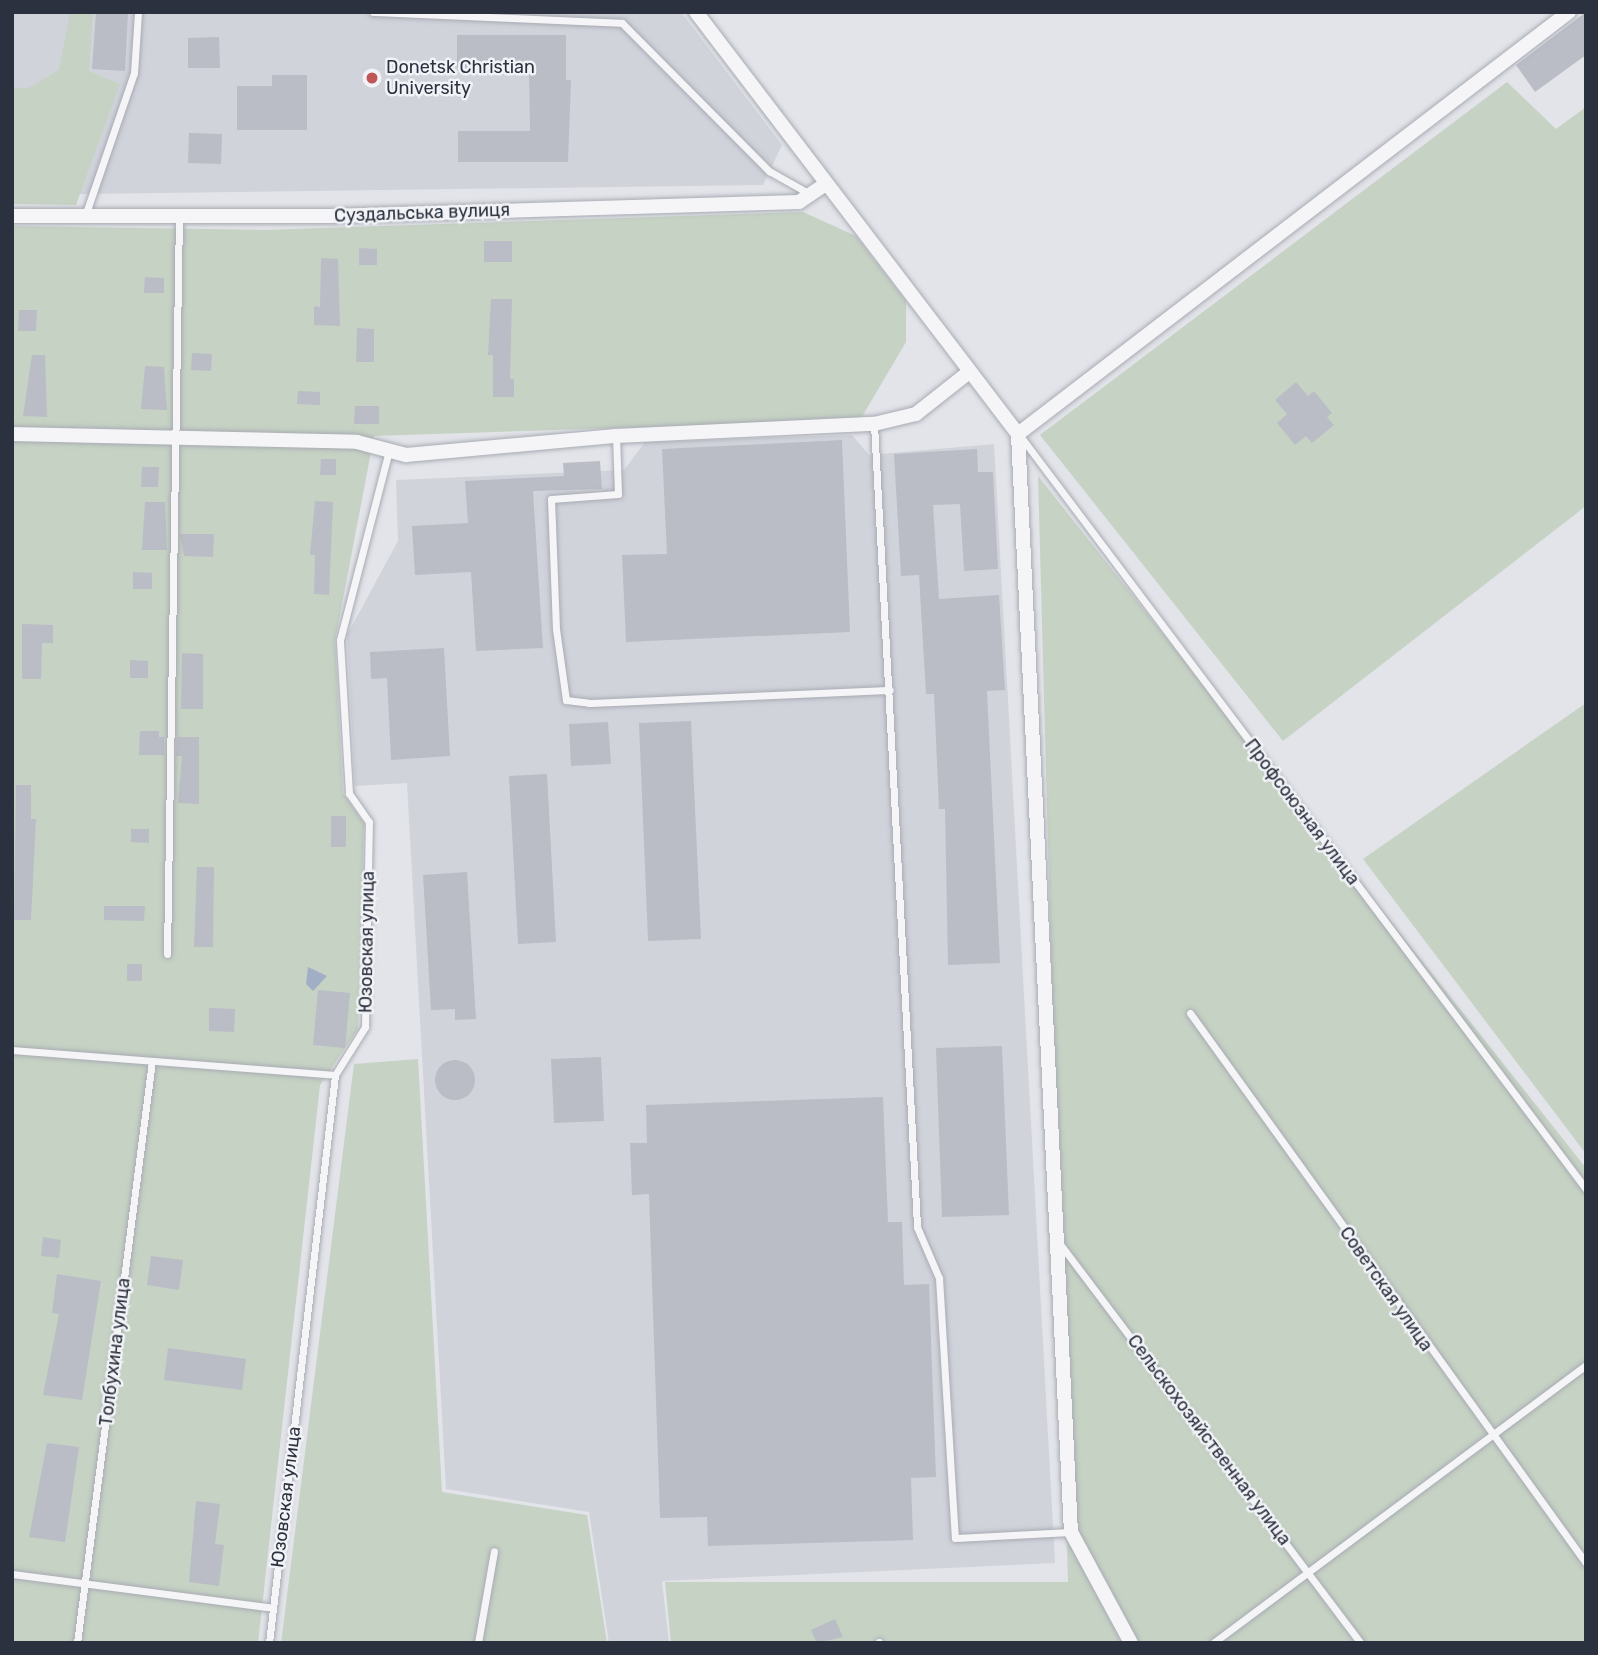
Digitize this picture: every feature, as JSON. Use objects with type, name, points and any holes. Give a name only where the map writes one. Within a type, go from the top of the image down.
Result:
[{"type":"street","points":[[695,12],[1018,434],[1071,1532],[1131,1643]]},
{"type":"street","points":[[1018,434],[1569,12]]},
{"type":"street","name":"Суздальська вулиця","points":[[12,216],[179,217],[799,202],[826,184]]},
{"type":"street","points":[[12,434],[357,442],[406,454],[616,436],[874,424],[916,414],[969,372]]},
{"type":"lane","points":[[85,216],[134,73],[138,12]]},
{"type":"lane","points":[[378,13],[622,23],[769,171],[811,194]]},
{"type":"lane","points":[[167,954],[179,217]]},
{"type":"lane","points":[[874,424],[917,1227],[939,1278],[955,1538],[1071,1532]]},
{"type":"lane","name":"Профсоюзная улица","points":[[1018,434],[1586,1189]]},
{"type":"lane","points":[[616,436],[618,494],[551,499],[556,629],[566,700],[589,703],[890,690]]},
{"type":"lane","name":"Юзовская улица","points":[[269,1643],[335,1075],[365,1027],[369,822],[349,793],[340,640],[389,451]]},
{"type":"lane","name":"Советская улица","points":[[1189,1013],[1491,1436],[1586,1563]]},
{"type":"lane","points":[[12,1050],[335,1075]]},
{"type":"lane","name":"Толбухина улица","points":[[77,1643],[152,1060]]},
{"type":"lane","name":"Сельскохозяйственная улица","points":[[1056,1238],[1362,1643]]},
{"type":"lane","points":[[1213,1643],[1586,1365]]},
{"type":"lane","points":[[478,1643],[494,1551]]},
{"type":"lane","points":[[12,1574],[273,1608]]},
{"type":"shaded area","name":"Donetsk Christian University","points":[[12,12],[681,12],[782,145],[763,185],[12,195]]},
{"type":"shaded area","points":[[852,435],[869,455],[994,444],[1055,1563],[662,1581],[669,1643],[609,1643],[589,1512],[446,1489],[407,783],[355,786],[347,635],[398,541],[396,480],[624,470],[645,442]]},
{"type":"green space","points":[[70,12],[93,12],[89,71],[120,84],[76,205],[12,204],[12,88],[28,88],[59,70]]},
{"type":"green space","points":[[1507,82],[1556,129],[1586,107],[1586,506],[1283,741],[1040,435]]},
{"type":"green space","points":[[803,212],[856,236],[906,301],[906,342],[860,420],[374,436],[335,641],[343,793],[364,823],[358,1029],[320,1085],[258,1643],[12,1643],[12,226],[264,230]]},
{"type":"green space","points":[[1038,476],[1586,1168],[1586,1643],[671,1643],[665,1582],[1068,1582]]},
{"type":"green space","points":[[1586,703],[1586,1154],[1363,859]]},
{"type":"green space","points":[[418,1059],[442,1492],[587,1515],[607,1643],[281,1643],[354,1064]]},
{"type":"water","points":[[308,967],[327,976],[313,991],[306,984]]},
{"type":"building","points":[[96,12],[128,12],[125,71],[92,69]]},
{"type":"building","points":[[1586,12],[1586,55],[1535,92],[1516,65]]},
{"type":"building","points":[[457,35],[566,35],[566,80],[571,80],[568,162],[458,162],[458,131],[530,131],[529,68],[457,68]]},
{"type":"building","points":[[219,37],[220,68],[188,68],[188,38]]},
{"type":"building","points":[[272,75],[307,75],[307,130],[237,130],[237,86],[272,86]]},
{"type":"building","points":[[189,133],[222,134],[221,164],[188,163]]},
{"type":"building","points":[[484,241],[512,241],[512,262],[484,262]]},
{"type":"building","points":[[359,248],[377,249],[377,265],[359,265]]},
{"type":"building","points":[[321,258],[338,259],[340,326],[314,325],[314,306],[320,307]]},
{"type":"building","points":[[145,277],[164,278],[164,293],[144,293]]},
{"type":"building","points":[[491,299],[512,299],[510,379],[514,379],[514,397],[493,397],[493,355],[488,355]]},
{"type":"building","points":[[19,310],[37,310],[36,331],[18,331]]},
{"type":"building","points":[[357,328],[374,329],[374,362],[356,362]]},
{"type":"building","points":[[192,353],[212,354],[211,371],[191,370]]},
{"type":"building","points":[[32,355],[45,355],[47,417],[23,416]]},
{"type":"building","points":[[145,366],[164,367],[167,410],[141,409]]},
{"type":"building","points":[[1296,382],[1308,396],[1314,391],[1332,413],[1327,417],[1334,425],[1312,443],[1306,436],[1295,445],[1277,423],[1287,414],[1275,400]]},
{"type":"building","points":[[298,391],[320,392],[320,405],[297,404]]},
{"type":"building","points":[[355,406],[379,406],[379,424],[354,424]]},
{"type":"building","points":[[842,440],[850,632],[626,642],[622,555],[667,554],[662,449]]},
{"type":"building","points":[[977,449],[978,472],[993,472],[998,569],[964,571],[960,504],[933,505],[939,599],[999,595],[1005,690],[987,691],[1000,963],[948,965],[945,809],[939,809],[934,694],[926,694],[919,575],[901,576],[894,454]]},
{"type":"building","points":[[321,459],[336,459],[336,475],[320,475]]},
{"type":"building","points":[[600,461],[602,489],[533,491],[543,648],[476,651],[471,572],[415,575],[412,526],[468,523],[465,481],[564,476],[563,463]]},
{"type":"building","points":[[142,467],[159,467],[158,487],[141,487]]},
{"type":"building","points":[[315,501],[333,502],[329,595],[314,594],[315,555],[310,555]]},
{"type":"building","points":[[145,502],[165,502],[167,550],[142,550]]},
{"type":"building","points":[[180,534],[214,534],[213,557],[184,556]]},
{"type":"building","points":[[133,572],[152,573],[152,589],[133,589]]},
{"type":"building","points":[[22,624],[53,625],[53,643],[42,643],[41,679],[22,679]]},
{"type":"building","points":[[444,648],[450,756],[391,760],[387,678],[371,679],[370,652]]},
{"type":"building","points":[[182,653],[203,654],[203,709],[181,709]]},
{"type":"building","points":[[130,660],[148,661],[148,678],[130,678]]},
{"type":"building","points":[[691,721],[701,939],[648,941],[639,723]]},
{"type":"building","points":[[608,722],[611,764],[571,766],[569,724]]},
{"type":"building","points":[[140,731],[159,731],[159,737],[164,737],[164,755],[139,755]]},
{"type":"building","points":[[177,737],[199,737],[199,804],[178,803],[182,756],[176,756]]},
{"type":"building","points":[[547,774],[556,942],[518,944],[509,776]]},
{"type":"building","points":[[16,785],[31,785],[31,819],[36,819],[31,920],[14,920]]},
{"type":"building","points":[[331,816],[346,816],[346,847],[331,847]]},
{"type":"building","points":[[131,829],[149,829],[149,843],[131,842]]},
{"type":"building","points":[[197,867],[214,867],[213,947],[194,947]]},
{"type":"building","points":[[467,872],[476,1019],[455,1020],[455,1009],[431,1010],[423,875]]},
{"type":"building","points":[[104,906],[145,906],[144,921],[104,920]]},
{"type":"building","points":[[127,964],[142,964],[142,981],[127,981]]},
{"type":"building","points":[[318,990],[350,993],[345,1048],[313,1045]]},
{"type":"building","points":[[209,1008],[235,1009],[234,1032],[209,1031]]},
{"type":"building","points":[[1002,1046],[1009,1215],[942,1217],[936,1048]]},
{"type":"building","points":[[601,1057],[604,1121],[554,1123],[551,1059]]},
{"type":"building","points":[[455,1060],[463,1061],[469,1066],[474,1072],[474,1088],[469,1094],[463,1099],[455,1100],[447,1099],[441,1094],[436,1088],[435,1080],[436,1072],[441,1066],[447,1061]]},
{"type":"building","points":[[883,1097],[888,1222],[902,1222],[904,1285],[929,1284],[936,1477],[911,1478],[913,1540],[708,1546],[707,1517],[660,1518],[649,1194],[632,1195],[630,1143],[647,1143],[646,1105]]},
{"type":"building","points":[[43,1237],[61,1240],[59,1258],[41,1256]]},
{"type":"building","points":[[151,1256],[183,1260],[179,1290],[147,1285]]},
{"type":"building","points":[[57,1274],[101,1281],[82,1400],[43,1395],[59,1314],[52,1313]]},
{"type":"building","points":[[168,1348],[246,1359],[242,1390],[164,1380]]},
{"type":"building","points":[[47,1443],[79,1447],[65,1542],[29,1537]]},
{"type":"building","points":[[196,1501],[220,1504],[215,1544],[224,1545],[219,1586],[189,1582]]},
{"type":"building","points":[[835,1619],[843,1637],[817,1643],[811,1630]]},
{"type":"place","name":"Donetsk Christian University","points":[[372,78]]}]
